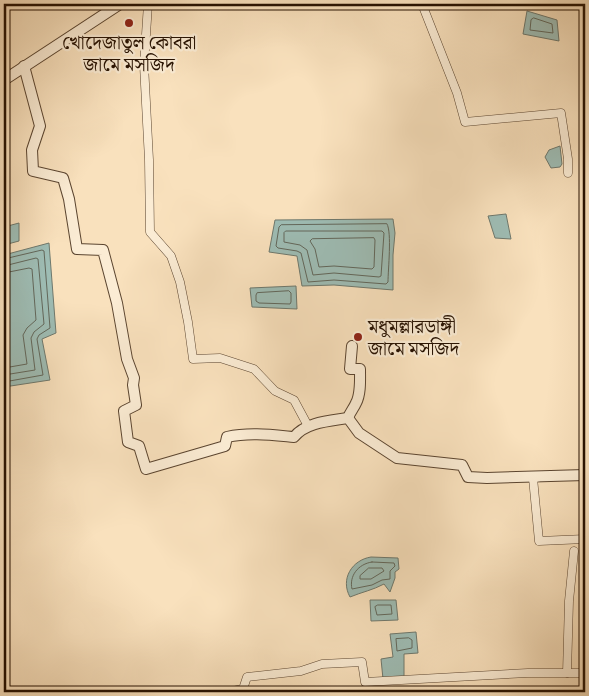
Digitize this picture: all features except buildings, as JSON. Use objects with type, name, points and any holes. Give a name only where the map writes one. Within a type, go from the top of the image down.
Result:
[{"type":"street","points":[[4,80],[120,4]]},
{"type":"street","points":[[148,4],[144,65],[150,160],[150,232],[171,256],[180,282],[193,359],[220,358],[254,369],[275,391],[294,400],[308,426]]},
{"type":"street","points":[[429,4],[422,4],[454,85],[465,122],[561,113],[568,158],[568,173]]},
{"type":"street","points":[[24,66],[40,126],[32,150],[33,171],[63,178],[69,199],[77,249],[103,250],[117,303],[127,359],[134,378],[133,385],[136,405],[124,411],[128,442],[139,446],[146,469],[225,446],[227,437],[236,435],[294,437],[308,426],[348,418]]},
{"type":"street","points":[[348,418],[351,409],[356,403],[360,381],[360,369],[350,369],[352,346]]},
{"type":"street","points":[[348,418],[359,433],[397,458],[462,465],[468,477],[546,477]]},
{"type":"street","points":[[585,475],[533,478],[539,541],[585,539]]},
{"type":"street","points":[[567,673],[569,601],[574,550]]},
{"type":"street","points":[[227,692],[244,689],[247,677],[301,670],[322,664],[362,662],[365,682],[494,674],[585,673]]},
{"type":"water","points":[[527,11],[557,20],[559,41],[523,34]]},
{"type":"water","points":[[560,146],[562,164],[560,167],[551,168],[545,157],[549,150]]},
{"type":"water","points":[[506,214],[511,239],[495,238],[488,216]]},
{"type":"water","points":[[393,219],[395,233],[393,290],[334,285],[302,286],[297,256],[269,252],[275,220]]},
{"type":"water","points":[[19,223],[19,241],[4,245],[4,227]]},
{"type":"water","points":[[49,243],[56,333],[42,339],[50,380],[4,387],[4,255]]},
{"type":"water","points":[[296,286],[297,309],[252,307],[250,288]]},
{"type":"water","points":[[371,557],[398,558],[399,569],[395,572],[390,592],[384,584],[350,597],[346,584],[350,571],[358,562]]},
{"type":"water","points":[[370,600],[396,600],[398,620],[371,621]]},
{"type":"water","points":[[416,632],[418,653],[404,654],[404,677],[383,679],[381,659],[393,657],[390,634]]},
{"type":"place","name":"খোদেজাতুল কোবরা জামে মসজিদ","points":[[129,23]]},
{"type":"place","name":"মধুমল্লারডাঙ্গী জামে মসজিদ","points":[[358,337]]}]
